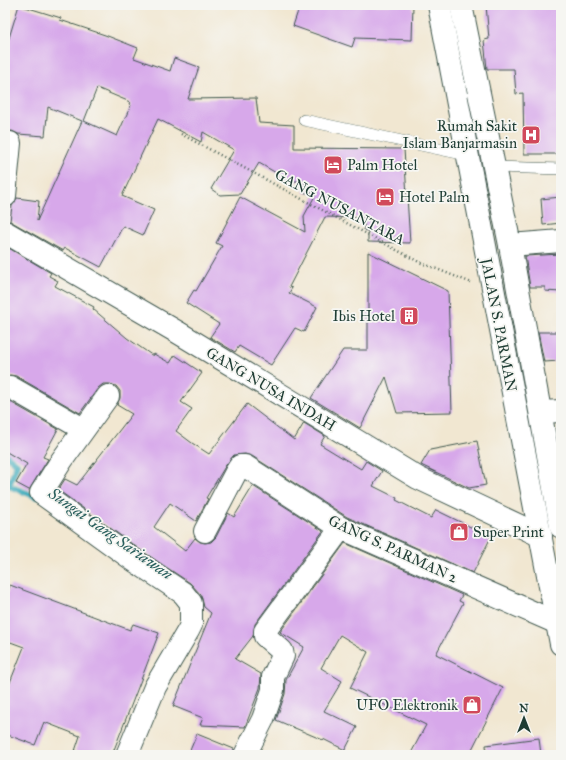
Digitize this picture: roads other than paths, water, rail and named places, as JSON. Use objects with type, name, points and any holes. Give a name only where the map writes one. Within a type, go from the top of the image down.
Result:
[{"type":"main road","points":[[440,11],[462,9]]},
{"type":"main road","name":"JALAN S. PARMAN","points":[[462,9],[510,245],[551,412],[561,527]]},
{"type":"main road","name":"JALAN S. PARMAN","points":[[440,11],[492,291],[541,536],[555,622],[561,644]]},
{"type":"main road","points":[[5,195],[10,143]]},
{"type":"main road","name":"GANG NUSA INDAH","points":[[5,232],[173,329],[418,478],[541,536]]},
{"type":"main road","points":[[510,245],[561,241]]},
{"type":"main road","points":[[10,387],[84,429]]},
{"type":"main road","points":[[108,396],[62,460],[41,494],[132,559],[183,593],[191,603],[191,625],[155,687],[127,755]]},
{"type":"main road","name":"GANG S. PARMAN 2","points":[[205,531],[236,472],[243,465],[341,528],[555,622]]},
{"type":"main road","points":[[245,755],[263,719],[273,690],[273,677],[283,656],[282,651],[265,636],[264,631],[341,528]]},
{"type":"lane","points":[[304,120],[467,155]]},
{"type":"lane","points":[[494,167],[561,169]]},
{"type":"waterway","name":"Sungai Gang Sariawan","points":[[5,454],[17,464],[9,486],[37,497]]},
{"type":"place","name":"Rumah Sakit Islam Banjarmasin","points":[[531,135]]},
{"type":"place","name":"Palm Hotel","points":[[333,165]]},
{"type":"place","name":"Hotel Palm","points":[[385,197]]},
{"type":"place","name":"Ibis Hotel","points":[[409,316]]},
{"type":"place","name":"Super Print","points":[[459,532]]},
{"type":"place","name":"UFO Elektronik","points":[[472,705]]}]
